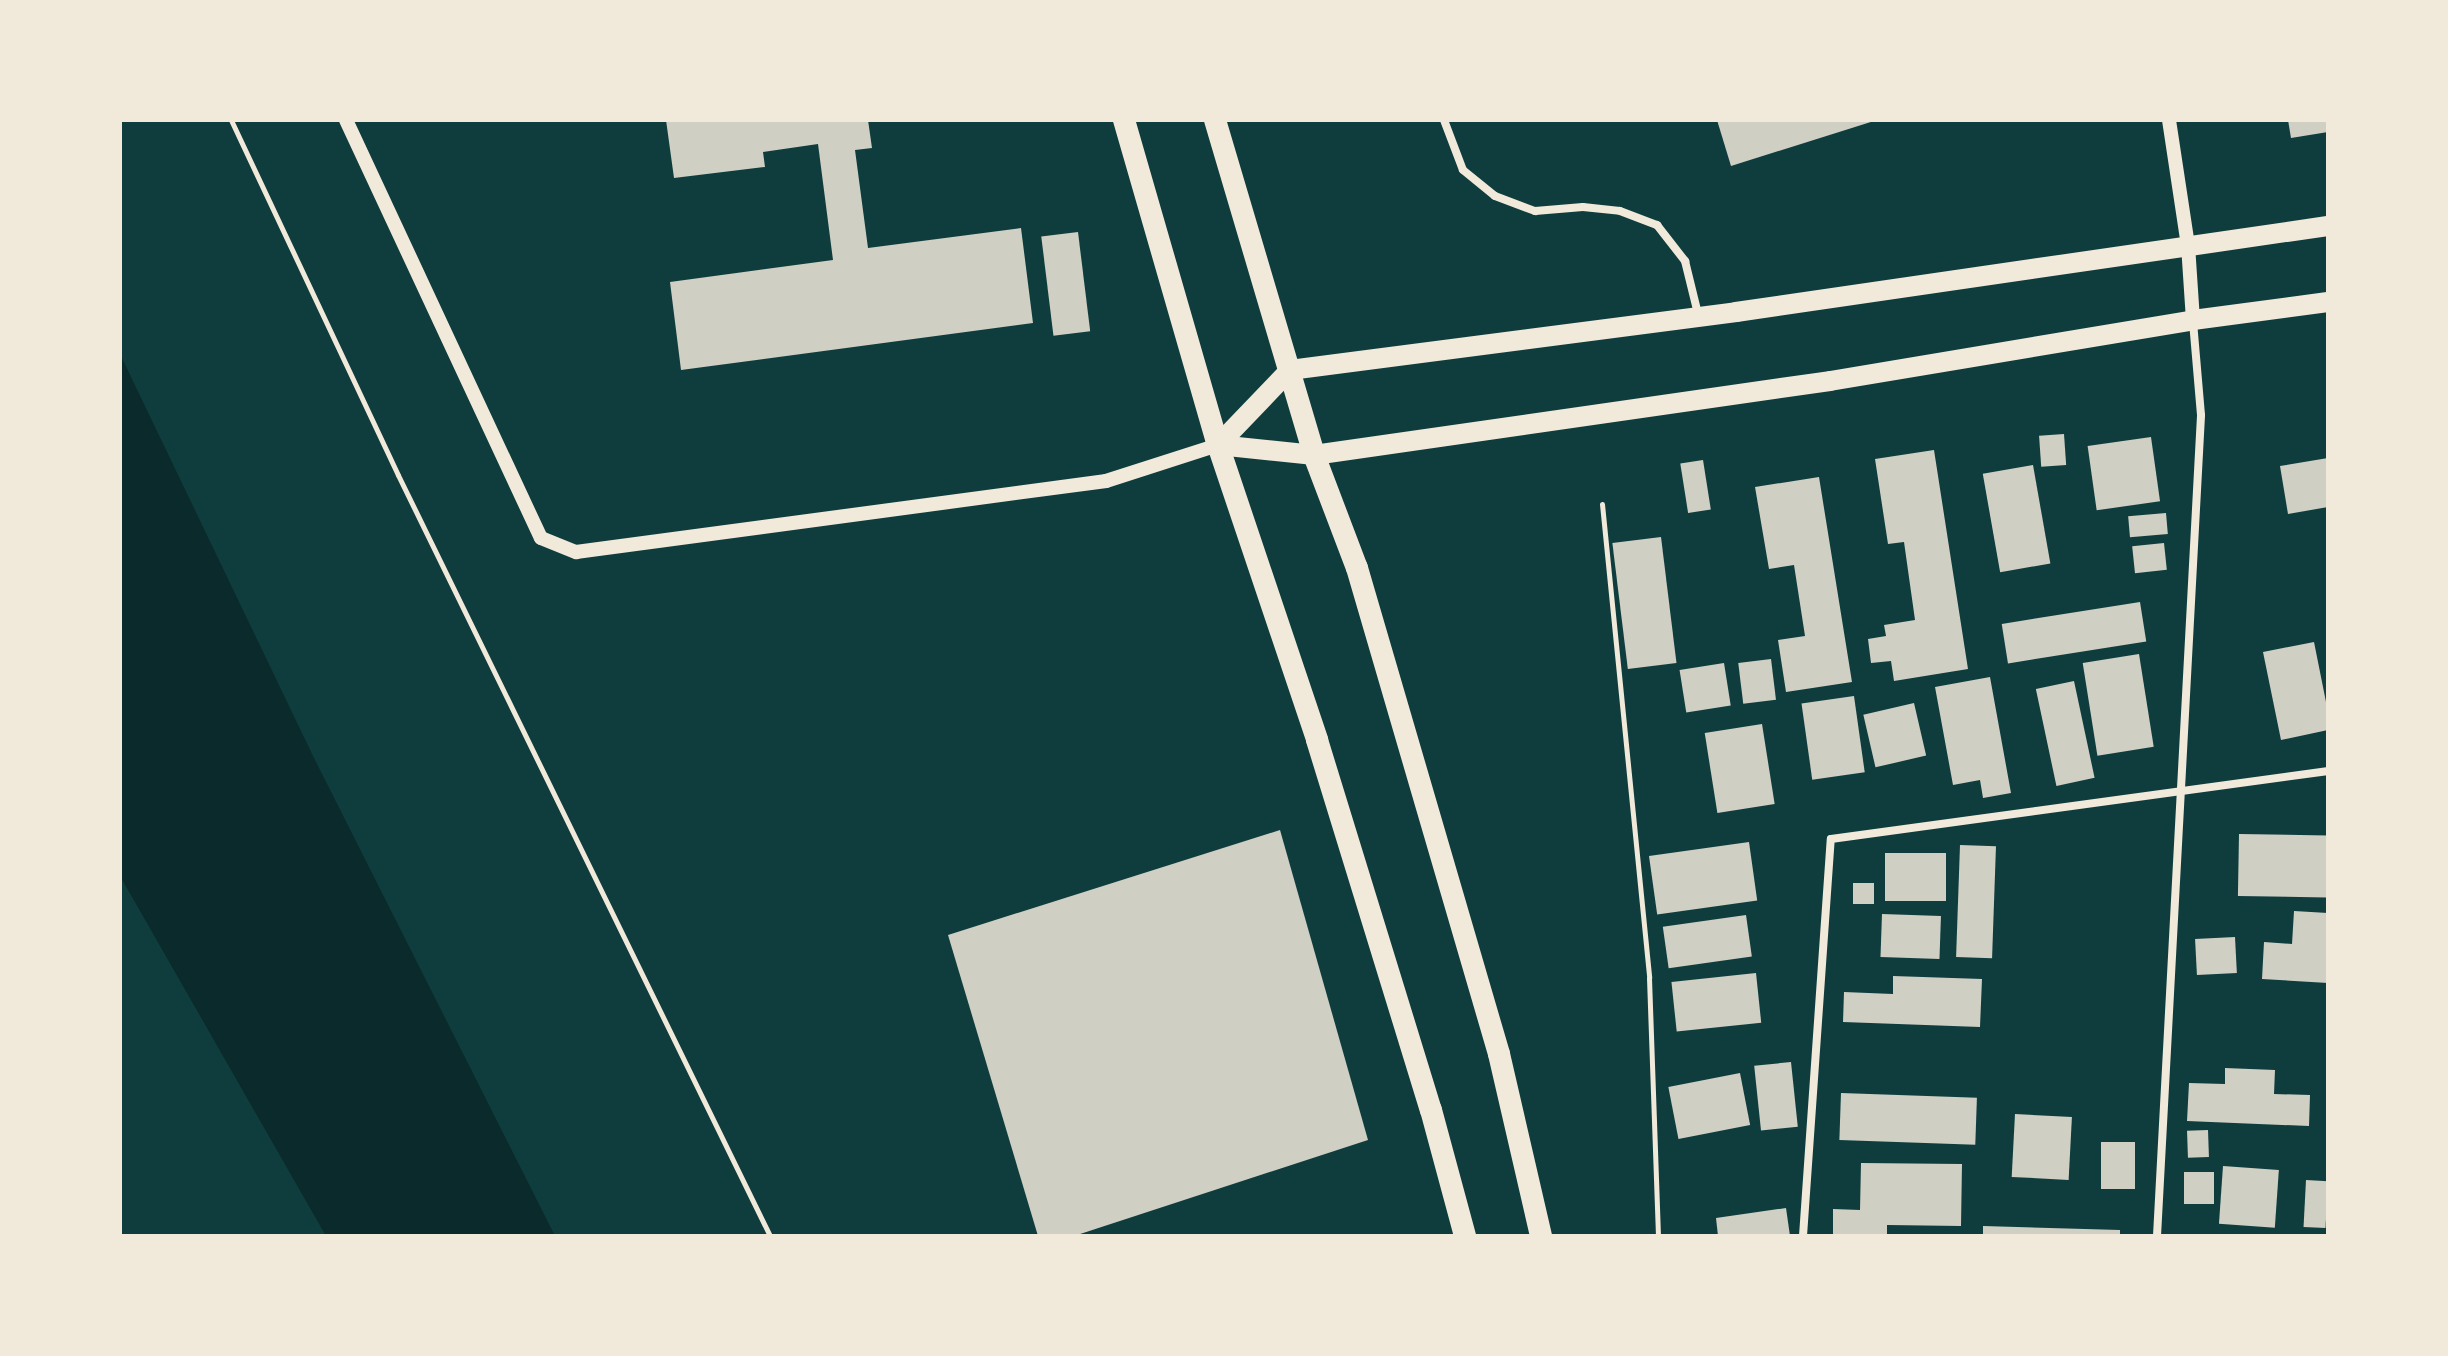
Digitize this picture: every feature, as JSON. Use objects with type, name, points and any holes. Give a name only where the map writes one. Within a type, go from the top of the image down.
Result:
[{"type":"highway","points":[[1124,120],[1218,445],[1317,740],[1431,1110],[1465,1236]]},
{"type":"highway","points":[[1215,120],[1314,455],[1357,568],[1499,1054],[1541,1236]]},
{"type":"main road","points":[[1218,445],[1290,370],[2328,226]]},
{"type":"main road","points":[[1218,445],[1314,455],[1830,381],[2193,320],[2328,302]]},
{"type":"street","points":[[346,120],[541,538],[576,552],[1106,481],[1218,445]]},
{"type":"street","points":[[1444,120],[1463,170],[1495,196],[1535,211],[1583,207],[1620,211],[1657,225],[1685,261],[1699,315]]},
{"type":"street","points":[[2157,1236],[2201,415],[2188,245],[2169,120]]},
{"type":"street","points":[[1803,1236],[1831,839],[2328,771]]},
{"type":"path","points":[[231,120],[398,475],[770,1236]]},
{"type":"path","points":[[1602,504],[1649,978],[1658,1236]]},
{"type":"water","points":[[120,354],[313,756],[555,1236],[326,1236],[120,876]]},
{"type":"building","points":[[666,120],[868,120],[872,148],[855,150],[868,248],[1021,228],[1033,323],[681,370],[670,282],[833,260],[818,144],[763,152],[765,167],[674,178]]},
{"type":"building","points":[[1717,120],[1874,120],[1874,121],[1731,166]]},
{"type":"building","points":[[2288,120],[2328,120],[2328,132],[2291,138]]},
{"type":"building","points":[[1078,232],[1090,331],[1053,336],[1041,237]]},
{"type":"building","points":[[2064,434],[2066,465],[2041,467],[2039,436]]},
{"type":"building","points":[[2151,437],[2160,501],[2097,510],[2088,446]]},
{"type":"building","points":[[1934,450],[1968,669],[1894,681],[1891,661],[1871,663],[1868,639],[1886,636],[1884,625],[1915,620],[1904,542],[1888,544],[1875,459]]},
{"type":"building","points":[[2328,458],[2328,507],[2288,514],[2280,466]]},
{"type":"building","points":[[1703,460],[1711,509],[1688,513],[1680,464]]},
{"type":"building","points":[[2033,465],[2050,563],[2000,572],[1983,474]]},
{"type":"building","points":[[1819,477],[1852,682],[1786,692],[1778,640],[1805,636],[1794,565],[1769,569],[1755,487]]},
{"type":"building","points":[[2166,513],[2168,534],[2130,537],[2128,516]]},
{"type":"building","points":[[1661,537],[1676,663],[1628,669],[1612,543]]},
{"type":"building","points":[[2164,543],[2167,570],[2135,573],[2132,546]]},
{"type":"building","points":[[2140,602],[2146,642],[2008,663],[2002,624]]},
{"type":"building","points":[[2314,642],[2328,712],[2328,730],[2281,740],[2263,652]]},
{"type":"building","points":[[2139,654],[2154,747],[2097,756],[2083,663]]},
{"type":"building","points":[[1771,659],[1776,700],[1743,704],[1738,663]]},
{"type":"building","points":[[1724,663],[1731,705],[1686,713],[1680,670]]},
{"type":"building","points":[[1990,677],[2011,793],[1983,798],[1980,780],[1953,785],[1935,687]]},
{"type":"building","points":[[2074,681],[2095,778],[2056,786],[2036,689]]},
{"type":"building","points":[[1854,696],[1865,772],[1812,780],[1802,703]]},
{"type":"building","points":[[1914,703],[1926,756],[1875,767],[1863,715]]},
{"type":"building","points":[[1762,724],[1775,804],[1717,813],[1705,733]]},
{"type":"building","points":[[1280,830],[1368,1140],[1074,1236],[1038,1236],[948,935]]},
{"type":"building","points":[[2239,834],[2328,836],[2327,898],[2238,896]]},
{"type":"building","points":[[1749,842],[1757,900],[1657,914],[1649,856]]},
{"type":"building","points":[[1960,845],[1996,846],[1992,958],[1956,957]]},
{"type":"building","points":[[1885,853],[1946,853],[1946,901],[1885,901]]},
{"type":"building","points":[[1853,883],[1874,883],[1874,904],[1853,904]]},
{"type":"building","points":[[2294,911],[2328,913],[2328,983],[2262,979],[2264,942],[2292,944]]},
{"type":"building","points":[[1882,914],[1941,916],[1939,959],[1880,957]]},
{"type":"building","points":[[1746,915],[1752,957],[1669,968],[1663,927]]},
{"type":"building","points":[[2235,937],[2237,973],[2197,975],[2195,939]]},
{"type":"building","points":[[1756,973],[1761,1023],[1677,1032],[1671,982]]},
{"type":"building","points":[[1893,976],[1982,979],[1980,1027],[1843,1022],[1844,992],[1893,994]]},
{"type":"building","points":[[1791,1062],[1798,1127],[1761,1131],[1754,1066]]},
{"type":"building","points":[[2225,1068],[2275,1070],[2274,1094],[2310,1095],[2309,1126],[2187,1121],[2189,1083],[2225,1084]]},
{"type":"building","points":[[1740,1073],[1750,1125],[1678,1139],[1668,1087]]},
{"type":"building","points":[[1841,1093],[1977,1098],[1975,1145],[1839,1140]]},
{"type":"building","points":[[2015,1114],[2072,1117],[2069,1180],[2012,1177]]},
{"type":"building","points":[[2208,1130],[2209,1157],[2188,1158],[2187,1131]]},
{"type":"building","points":[[2101,1142],[2135,1142],[2135,1189],[2101,1189]]},
{"type":"building","points":[[1861,1163],[1962,1164],[1961,1226],[1887,1225],[1887,1236],[1833,1236],[1833,1209],[1860,1210]]},
{"type":"building","points":[[2223,1166],[2279,1170],[2275,1228],[2219,1224]]},
{"type":"building","points":[[2184,1172],[2214,1172],[2214,1204],[2184,1204]]},
{"type":"building","points":[[2306,1180],[2328,1181],[2326,1228],[2304,1227]]},
{"type":"building","points":[[1786,1208],[1790,1236],[1718,1236],[1716,1218]]},
{"type":"building","points":[[1983,1226],[2120,1230],[2120,1236],[1983,1236]]}]
